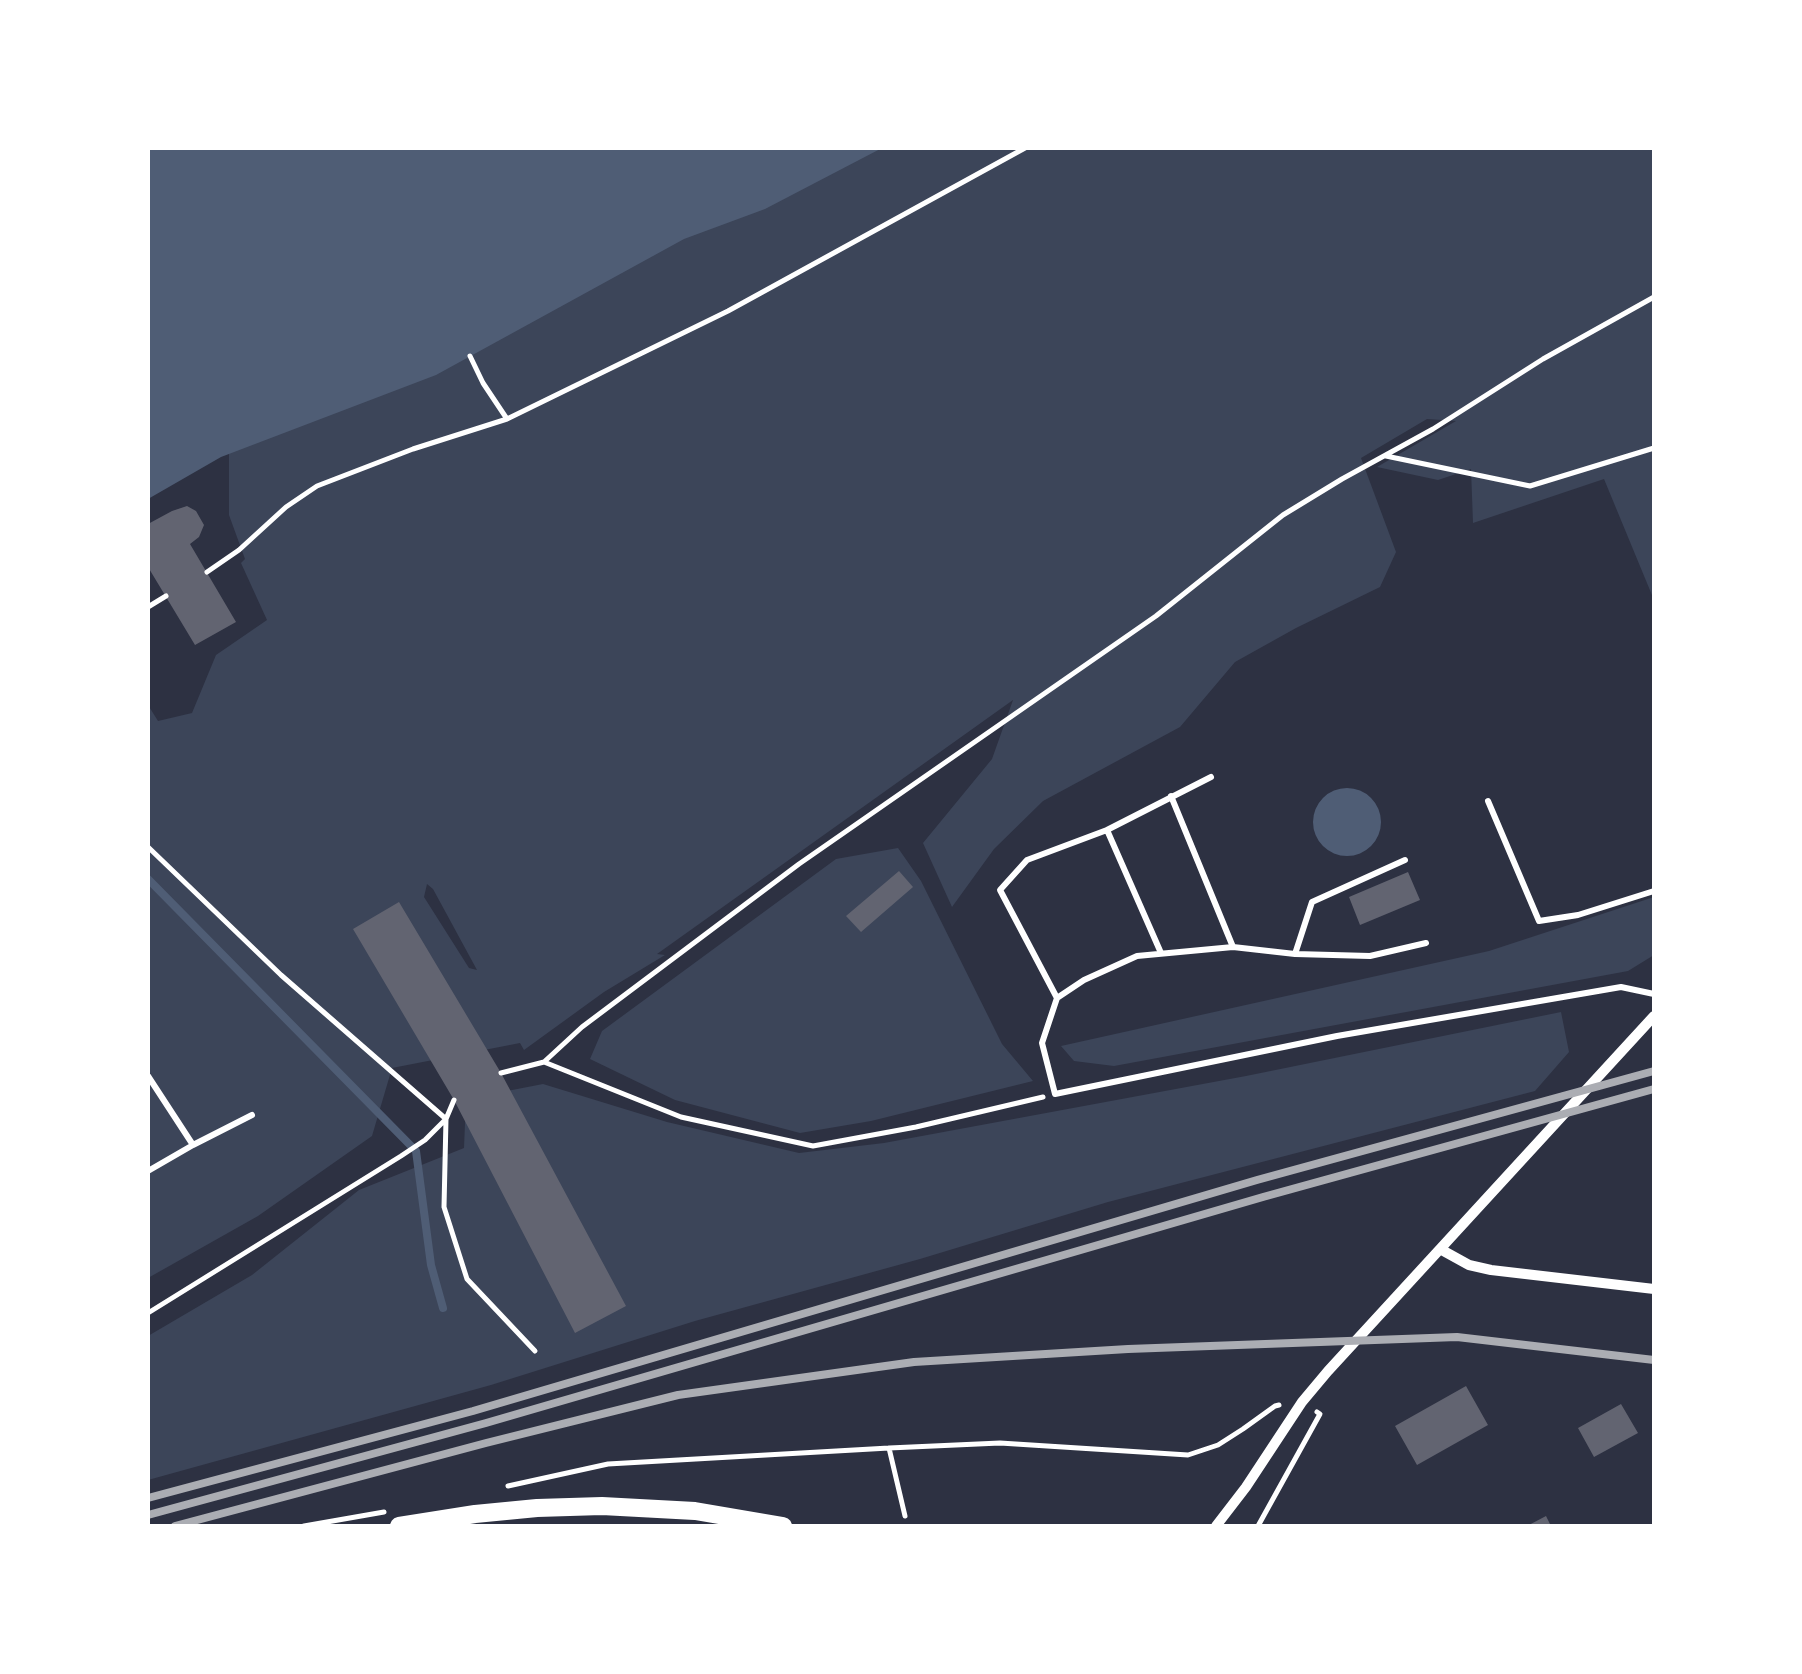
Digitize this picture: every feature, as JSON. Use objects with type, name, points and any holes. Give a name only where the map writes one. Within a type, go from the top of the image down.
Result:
[{"type":"main road","points":[[397,1518],[602,1506],[696,1511],[782,1526]]},
{"type":"street","points":[[1216,1526],[1328,1371],[1654,1016]]},
{"type":"street","points":[[1440,1249],[1470,1265],[1491,1270],[1654,1289]]},
{"type":"lane","points":[[1057,998],[1000,890],[1026,860],[1106,830],[1211,777]]},
{"type":"lane","points":[[1172,796],[1233,947]]},
{"type":"lane","points":[[1488,802],[1539,921],[1578,915],[1654,891]]},
{"type":"lane","points":[[1106,830],[1161,953]]},
{"type":"lane","points":[[1296,954],[1312,902],[1405,860]]},
{"type":"lane","points":[[1426,943],[1370,956],[1233,947],[1137,956],[1084,980],[1057,998],[1042,1043],[1056,1094],[1338,1036],[1620,987],[1654,994]]},
{"type":"lane","points":[[148,1076],[193,1145]]},
{"type":"lane","points":[[148,1170],[252,1115]]},
{"type":"path","points":[[207,572],[239,550],[286,506],[317,486],[507,419],[728,311],[1026,148]]},
{"type":"path","points":[[500,1073],[544,1062],[582,1027],[799,864],[1156,616],[1283,515],[1433,429],[1543,358],[1654,298]]},
{"type":"path","points":[[470,356],[507,419]]},
{"type":"path","points":[[1383,456],[1530,486],[1654,448]]},
{"type":"path","points":[[148,607],[166,596]]},
{"type":"path","points":[[148,847],[281,975],[446,1119]]},
{"type":"path","points":[[544,1062],[680,1117],[814,1146],[916,1128],[1056,1094]]},
{"type":"path","points":[[454,1100],[446,1119],[444,1207],[468,1278],[536,1351]]},
{"type":"path","points":[[148,1313],[401,1156],[446,1119]]},
{"type":"path","points":[[502,1488],[608,1464],[889,1448],[1000,1443],[1188,1455],[1244,1430],[1274,1406],[1302,1402],[1320,1414],[1258,1526]]},
{"type":"path","points":[[889,1448],[905,1516]]},
{"type":"path","points":[[304,1526],[397,1518]]},
{"type":"shaded area","points":[[148,148],[1654,148],[1654,600],[1604,479],[1473,523],[1471,469],[1438,480],[1377,467],[1456,421],[1427,419],[1361,458],[1396,552],[1380,587],[1235,662],[1180,727],[1043,801],[994,849],[952,907],[923,843],[992,759],[1013,700],[657,954],[665,955],[604,992],[524,1050],[520,1043],[392,1068],[372,1136],[258,1216],[148,1278],[148,705],[158,721],[192,713],[216,655],[267,620],[241,563],[245,559],[229,515],[229,444]],"holes":[[[427,884],[477,970],[469,968],[424,897]]]},
{"type":"shaded area","points":[[148,148],[882,148],[765,209],[684,239],[436,375],[221,457],[148,499]]},
{"type":"shaded area","points":[[1347,788],[1360,790],[1371,798],[1379,809],[1379,835],[1371,846],[1360,854],[1347,856],[1334,854],[1323,846],[1315,835],[1313,822],[1315,809],[1323,798],[1334,790]]},
{"type":"shaded area","points":[[898,848],[921,881],[1002,1044],[1033,1081],[871,1121],[800,1133],[675,1100],[590,1059],[602,1031],[836,859]]},
{"type":"shaded area","points":[[1654,897],[1654,955],[1628,971],[1114,1066],[1074,1061],[1061,1046],[1489,951]]},
{"type":"shaded area","points":[[1561,1012],[1569,1052],[1535,1091],[1108,1202],[695,1321],[491,1385],[148,1480],[148,1336],[252,1275],[359,1190],[464,1148],[466,1099],[543,1084],[667,1122],[799,1153],[884,1143]]},
{"type":"building","points":[[187,506],[196,511],[204,525],[199,537],[190,544],[236,622],[195,645],[148,567],[148,524]]},
{"type":"building","points":[[899,871],[913,887],[861,932],[846,916]]},
{"type":"building","points":[[1408,872],[1420,900],[1360,925],[1349,897]]},
{"type":"building","points":[[399,902],[501,1073],[626,1306],[575,1333],[454,1100],[353,929]]},
{"type":"building","points":[[1466,1386],[1488,1425],[1417,1465],[1395,1426]]},
{"type":"building","points":[[1621,1404],[1638,1433],[1594,1457],[1578,1428]]},
{"type":"building","points":[[1546,1516],[1551,1526],[1527,1526]]},
{"type":"waterway","points":[[148,879],[416,1151],[431,1265],[443,1308]]},
{"type":"railway","points":[[148,1498],[473,1411],[1257,1180],[1654,1071]]},
{"type":"railway","points":[[148,1515],[486,1423],[1263,1197],[1654,1089]]},
{"type":"railway","points":[[175,1526],[678,1395],[914,1362],[1128,1349],[1457,1337],[1654,1360]]}]
